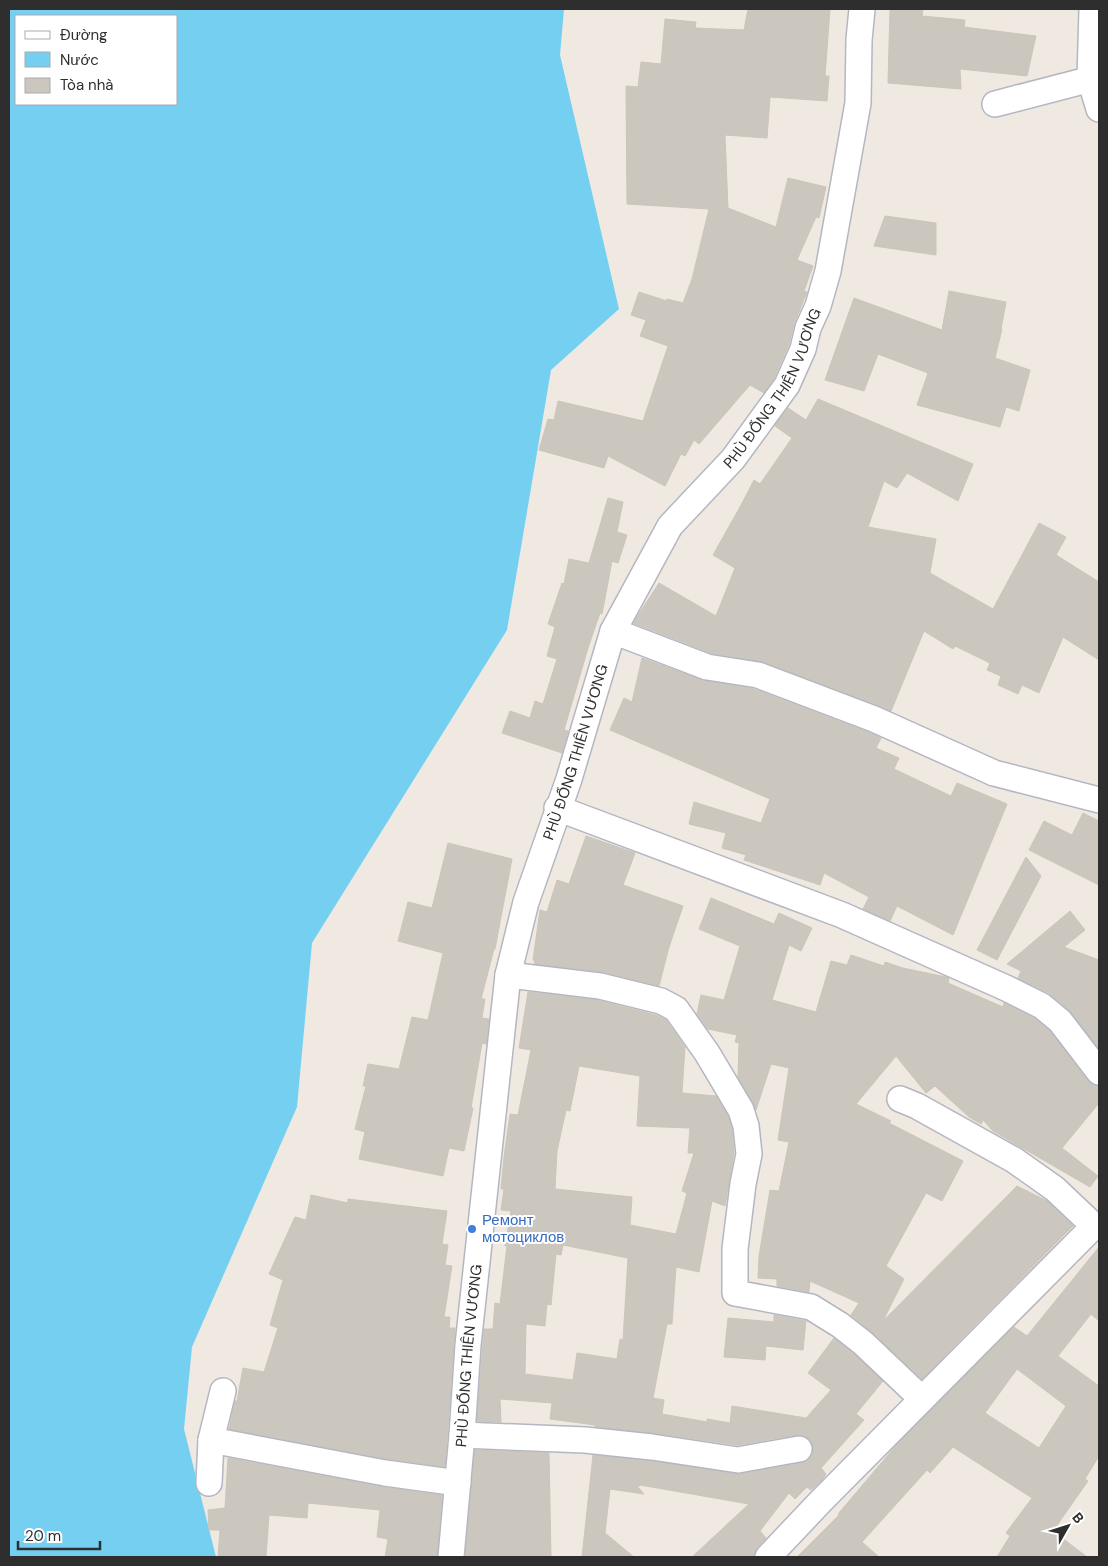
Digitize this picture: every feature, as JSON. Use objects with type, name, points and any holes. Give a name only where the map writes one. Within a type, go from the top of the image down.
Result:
[{"type":"street","name":"PHÙ ĐỔNG THIÊN VƯƠNG","points":[[451,1557],[468,1345],[508,975],[526,902],[557,808],[569,779],[613,631],[670,526],[733,459],[787,385],[803,349],[808,328],[818,306],[828,271],[858,103],[859,40],[862,9]]},
{"type":"street","points":[[1092,9],[1095,78],[1099,109]]},
{"type":"street","points":[[995,104],[1095,78]]},
{"type":"street","points":[[613,631],[707,667],[758,675],[874,719],[994,773],[1099,798]]},
{"type":"street","points":[[557,808],[842,915],[1006,988],[1042,1006],[1060,1021],[1099,1072]]},
{"type":"street","points":[[508,975],[600,986],[661,1001],[676,1008],[707,1053],[741,1110],[746,1126],[750,1154],[735,1249],[735,1294],[811,1307],[840,1325],[863,1343],[922,1399]]},
{"type":"street","points":[[768,1557],[821,1501],[1094,1226],[1055,1189],[1014,1160],[900,1099]]},
{"type":"street","points":[[208,1483],[211,1440],[223,1391]]},
{"type":"street","points":[[462,1435],[585,1440],[652,1447],[738,1460],[799,1450]]},
{"type":"street","points":[[211,1440],[385,1473],[458,1483]]},
{"type":"water","points":[[9,9],[564,9],[560,55],[619,309],[551,370],[507,630],[312,943],[297,1107],[192,1347],[184,1429],[216,1557],[9,1557]]},
{"type":"building","points":[[748,9],[830,9],[825,76],[829,76],[827,101],[770,97],[767,138],[725,135],[728,208],[776,227],[788,178],[826,187],[819,218],[816,217],[797,260],[813,266],[804,291],[807,292],[794,324],[789,344],[774,378],[764,393],[750,385],[699,444],[694,440],[685,456],[681,454],[665,486],[608,456],[604,468],[539,450],[548,419],[554,420],[558,401],[643,421],[668,346],[640,336],[646,320],[631,315],[639,292],[667,301],[667,299],[683,303],[692,279],[709,209],[627,204],[626,86],[638,87],[641,62],[661,64],[665,19],[696,22],[695,28],[744,30]]},
{"type":"building","points":[[890,9],[923,9],[922,16],[965,20],[964,27],[1036,36],[1027,76],[960,69],[961,89],[888,83]]},
{"type":"building","points":[[885,216],[936,223],[936,255],[874,246]]},
{"type":"building","points":[[949,291],[1006,302],[995,358],[1030,370],[1019,411],[1006,407],[1000,427],[917,405],[928,373],[878,354],[864,391],[825,380],[854,298],[942,330]]},
{"type":"building","points":[[818,399],[973,464],[958,501],[907,473],[897,488],[884,481],[868,527],[936,539],[930,573],[993,609],[1039,523],[1066,537],[1056,555],[1099,582],[1099,660],[1063,637],[1039,693],[1022,685],[1018,694],[998,685],[1001,676],[987,670],[990,663],[955,646],[953,649],[924,631],[891,711],[763,662],[711,653],[633,623],[659,583],[716,616],[735,568],[713,555],[754,480],[760,484],[792,438],[775,426],[776,424],[788,408],[806,420]]},
{"type":"building","points":[[608,498],[623,502],[617,532],[627,535],[618,563],[612,561],[602,614],[600,613],[588,648],[564,730],[568,731],[562,753],[502,733],[510,711],[530,718],[535,701],[543,704],[557,659],[547,656],[555,627],[548,624],[562,583],[564,584],[569,559],[589,563]]},
{"type":"building","points":[[642,658],[702,680],[754,689],[868,732],[881,738],[876,748],[899,758],[894,769],[951,796],[957,783],[1007,804],[953,935],[897,906],[890,921],[863,909],[869,897],[824,873],[820,885],[744,860],[746,855],[722,848],[726,833],[689,824],[694,802],[761,823],[770,799],[610,730],[624,698],[632,702]]},
{"type":"building","points":[[1083,813],[1099,821],[1099,885],[1029,850],[1044,821],[1072,835]]},
{"type":"building","points":[[586,836],[635,853],[623,885],[683,906],[669,947],[659,986],[602,972],[534,964],[540,910],[547,912],[557,880],[569,884]]},
{"type":"building","points":[[448,843],[512,859],[495,949],[481,999],[485,999],[482,1018],[489,1019],[486,1044],[482,1043],[471,1108],[473,1108],[464,1151],[449,1148],[443,1176],[359,1159],[365,1132],[355,1129],[366,1086],[363,1086],[368,1064],[399,1069],[412,1017],[428,1020],[443,953],[398,941],[408,902],[432,908]]},
{"type":"building","points":[[1026,857],[1041,876],[997,960],[977,950]]},
{"type":"building","points":[[711,898],[774,924],[779,913],[812,928],[801,951],[789,945],[772,1000],[816,1012],[831,961],[847,965],[851,955],[884,966],[885,962],[903,968],[946,977],[949,978],[948,983],[1003,1007],[1004,1003],[1034,1018],[1050,1031],[1088,1081],[1093,1085],[1099,1086],[1099,1103],[1062,1148],[1098,1176],[1090,1187],[993,1131],[983,1120],[981,1124],[969,1117],[935,1086],[926,1093],[896,1056],[856,1104],[963,1161],[942,1201],[926,1193],[886,1266],[904,1279],[883,1321],[1017,1186],[1047,1201],[1073,1226],[922,1379],[851,1315],[859,1303],[810,1281],[809,1292],[777,1286],[777,1279],[758,1278],[759,1256],[770,1190],[779,1191],[789,1142],[778,1140],[789,1068],[771,1064],[756,1110],[738,1077],[739,1043],[735,1042],[737,1035],[708,1029],[697,1014],[701,995],[724,1000],[740,946],[699,929]]},
{"type":"building","points":[[1070,911],[1085,930],[1064,947],[1099,960],[1099,1049],[1069,1010],[1049,993],[1018,978],[1021,971],[1007,964]]},
{"type":"building","points":[[528,992],[597,1000],[656,1015],[666,1020],[685,1047],[682,1093],[716,1096],[728,1116],[732,1129],[734,1153],[725,1206],[712,1201],[699,1272],[676,1267],[672,1324],[667,1324],[653,1398],[664,1400],[662,1414],[707,1422],[707,1419],[730,1423],[732,1406],[806,1418],[831,1390],[808,1373],[834,1338],[883,1381],[856,1414],[864,1420],[821,1468],[826,1474],[822,1480],[811,1490],[807,1487],[795,1499],[789,1493],[760,1531],[766,1538],[757,1548],[754,1557],[692,1557],[749,1504],[640,1485],[637,1486],[644,1494],[610,1489],[605,1533],[634,1557],[582,1557],[593,1455],[741,1474],[802,1463],[808,1460],[812,1454],[813,1447],[810,1440],[804,1436],[796,1435],[738,1445],[595,1427],[595,1425],[550,1419],[552,1403],[500,1399],[501,1422],[477,1421],[484,1329],[493,1329],[495,1303],[500,1304],[507,1246],[505,1246],[511,1211],[501,1210],[504,1189],[501,1189],[504,1157],[510,1114],[518,1115],[531,1050],[519,1048]],"holes":[[[579,1066],[640,1076],[637,1126],[690,1128],[688,1153],[694,1153],[682,1191],[687,1193],[676,1234],[630,1225],[632,1197],[555,1189],[557,1151],[566,1110],[570,1111]],[[563,1245],[628,1258],[623,1340],[620,1339],[617,1359],[577,1353],[573,1380],[525,1374],[526,1324],[545,1326],[547,1304],[551,1305],[556,1254],[561,1255]]]},
{"type":"building","points":[[311,1195],[348,1203],[348,1199],[447,1211],[442,1244],[448,1245],[445,1265],[452,1266],[444,1317],[450,1317],[449,1328],[455,1328],[445,1467],[387,1459],[229,1429],[235,1401],[237,1401],[243,1368],[264,1372],[278,1328],[270,1325],[283,1280],[269,1274],[295,1217],[306,1220]]},
{"type":"building","points":[[1099,1247],[1099,1321],[1091,1314],[1058,1356],[1099,1386],[1099,1456],[1085,1479],[1088,1481],[1053,1531],[1087,1557],[997,1557],[1010,1536],[1006,1533],[1032,1498],[953,1447],[930,1473],[927,1470],[862,1542],[879,1557],[797,1557],[839,1515],[899,1442],[1014,1327],[1027,1336]],"holes":[[[1017,1369],[1066,1406],[1039,1448],[985,1413]]]},
{"type":"building","points":[[774,1315],[806,1321],[803,1350],[766,1346],[765,1360],[724,1357],[728,1318],[774,1322]]},
{"type":"building","points":[[475,1450],[549,1453],[551,1557],[465,1557]]},
{"type":"building","points":[[228,1458],[382,1487],[442,1495],[437,1557],[385,1557],[388,1539],[377,1537],[380,1510],[308,1503],[307,1518],[269,1515],[266,1557],[218,1557],[220,1530],[209,1530],[208,1510],[225,1508]]},
{"type":"place","name":"Ремонт мотоциклов","points":[[472,1229]]}]
